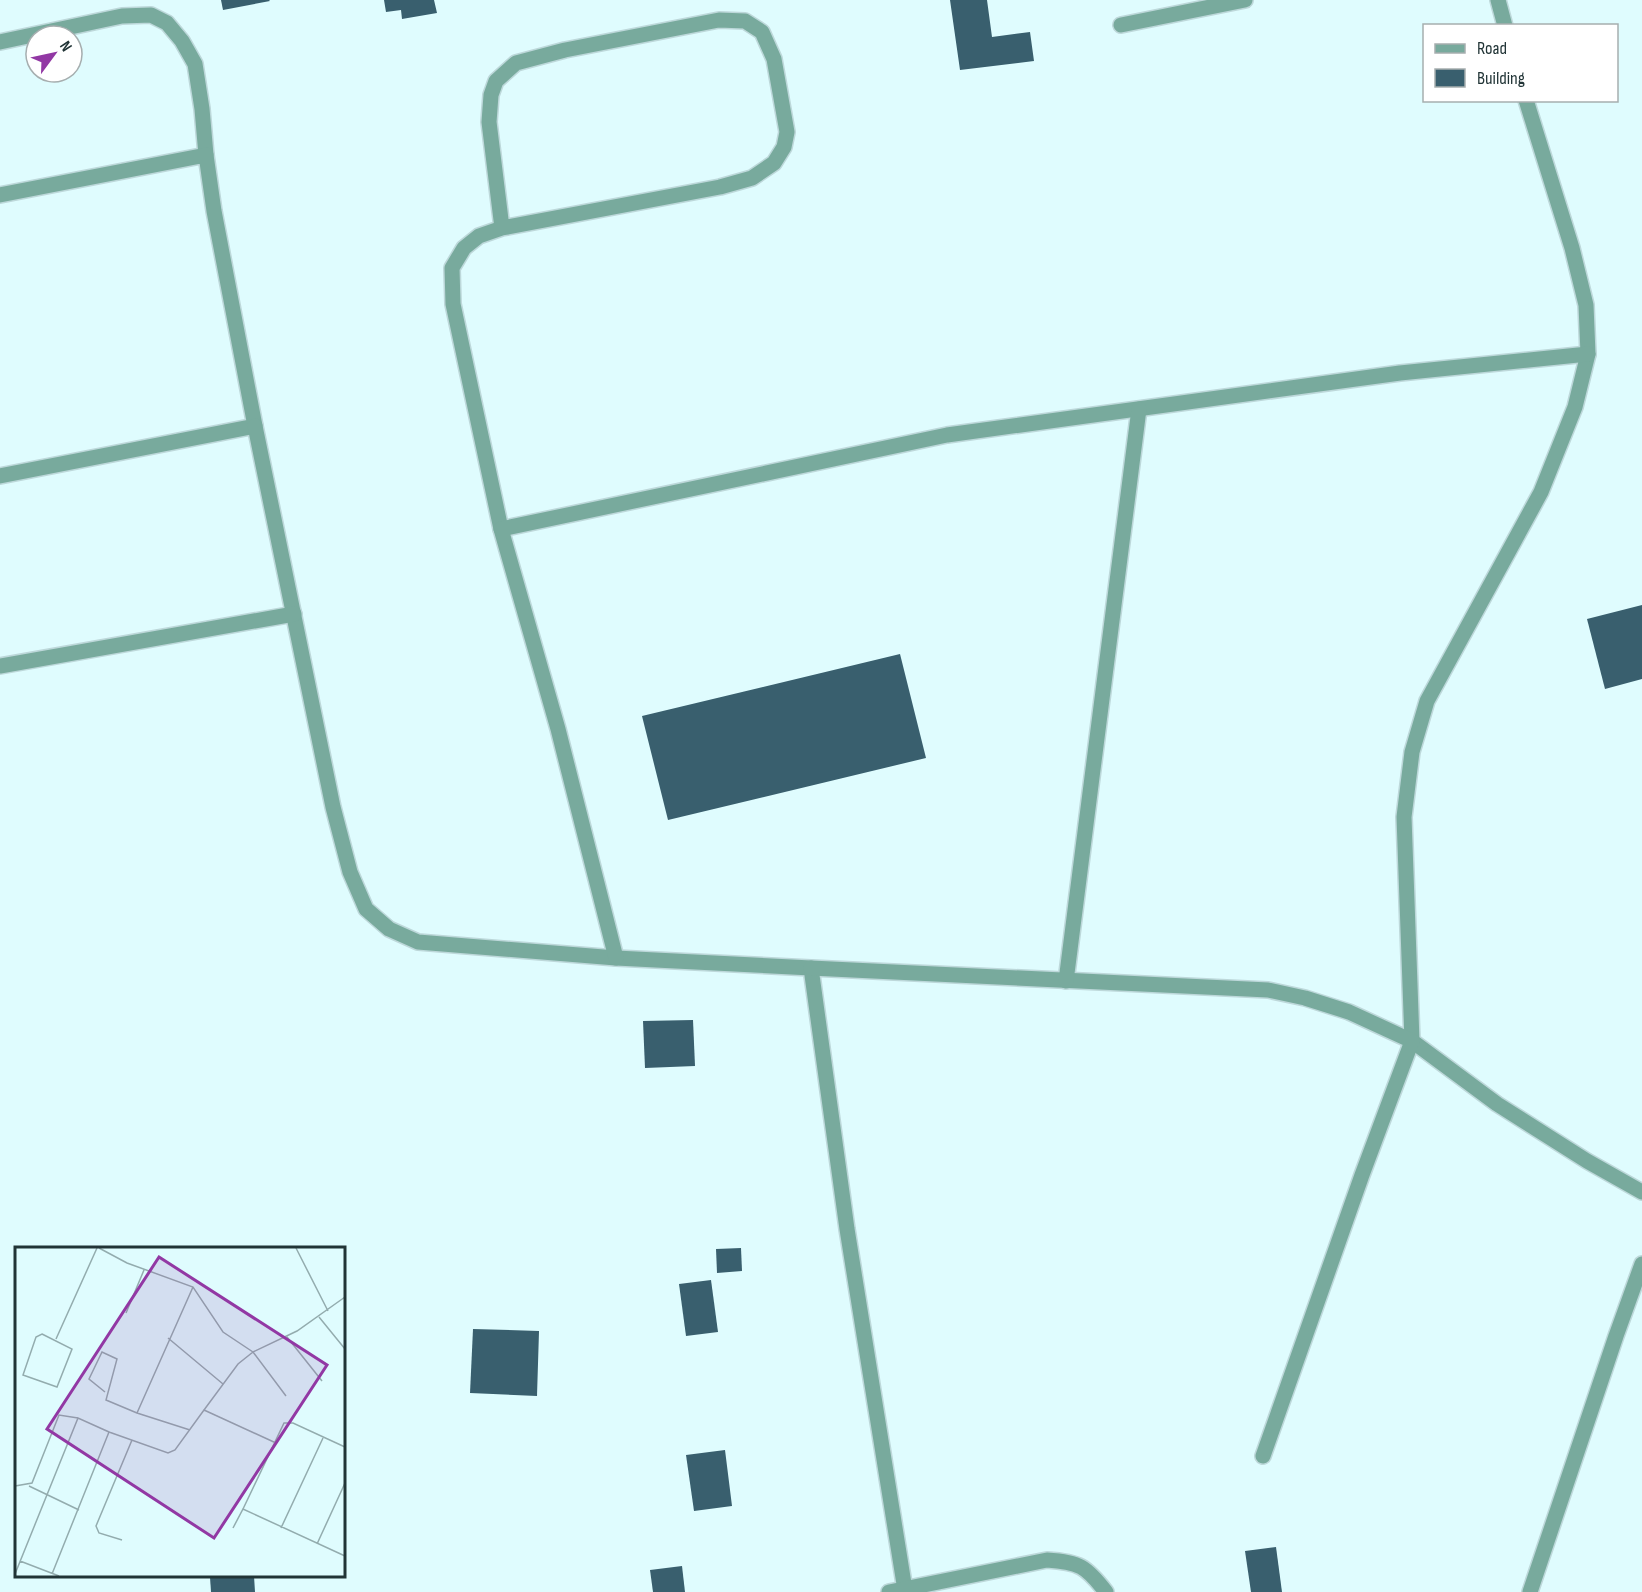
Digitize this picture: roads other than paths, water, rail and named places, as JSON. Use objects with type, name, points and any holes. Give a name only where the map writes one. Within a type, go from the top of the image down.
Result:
[{"type":"street","points":[[1121,25],[1245,0]]},
{"type":"street","points":[[1498,0],[1504,24]]},
{"type":"street","points":[[0,42],[122,16],[151,15],[167,23],[182,41],[195,64],[214,211],[255,426],[333,807],[350,872],[366,909],[389,929],[418,942],[616,958],[1268,990],[1305,998],[1349,1012],[1412,1041],[1497,1104],[1587,1161],[1642,1192]]},
{"type":"street","points":[[502,228],[489,122],[490,95],[496,81],[516,63],[565,50],[719,20],[745,21],[762,32],[774,59],[787,132],[784,147],[774,163],[752,178],[720,187],[502,228],[478,236],[464,248],[452,268],[453,304],[501,529],[558,729],[616,958]]},
{"type":"street","points":[[1263,1456],[1412,1041],[1404,817],[1412,752],[1427,701],[1541,492],[1575,407],[1588,354],[1584,294],[1527,102]]},
{"type":"street","points":[[0,195],[206,155]]},
{"type":"street","points":[[501,529],[947,435],[1400,373],[1588,354]]},
{"type":"street","points":[[1066,981],[1139,409]]},
{"type":"street","points":[[0,476],[255,426]]},
{"type":"street","points":[[0,666],[294,614]]},
{"type":"street","points":[[811,968],[847,1229],[905,1590]]},
{"type":"street","points":[[1530,1592],[1642,1264]]},
{"type":"street","points":[[889,1592],[1047,1560],[1070,1561],[1091,1572],[1106,1592]]}]
